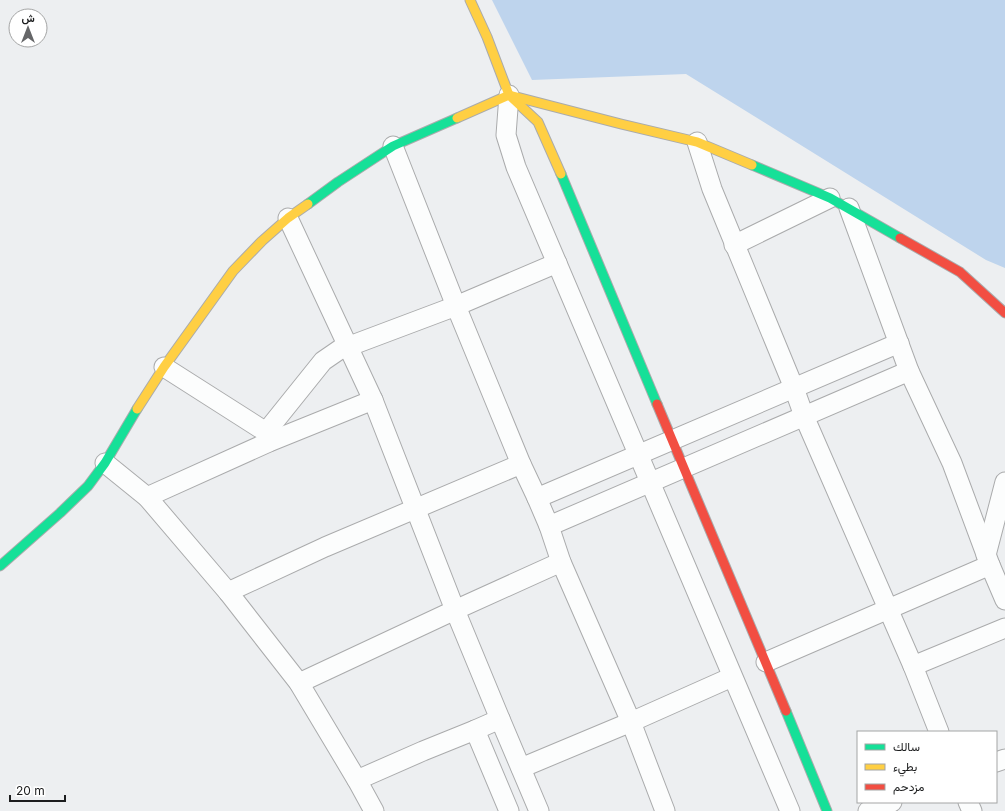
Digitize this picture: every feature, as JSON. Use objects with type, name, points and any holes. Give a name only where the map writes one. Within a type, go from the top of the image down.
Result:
[{"type":"street","points":[[470,0],[487,37],[510,95],[538,122],[552,152],[827,811]]},
{"type":"street","points":[[510,95],[506,135],[516,167],[790,811]]},
{"type":"street","points":[[0,566],[88,486],[105,464],[134,413],[164,367],[233,272],[262,241],[288,218],[338,182],[393,146],[510,95],[697,142],[830,198],[960,272],[1005,313]]},
{"type":"street","points":[[697,142],[712,189],[794,388],[804,416],[913,666],[939,731]]},
{"type":"street","points":[[393,146],[456,306],[521,464],[538,498],[561,562],[631,722],[665,811]]},
{"type":"street","points":[[734,245],[830,198]]},
{"type":"street","points":[[849,208],[909,370],[952,463],[988,560],[1005,600]]},
{"type":"street","points":[[288,218],[373,400],[455,610],[539,811]]},
{"type":"street","points":[[267,437],[323,361],[340,350],[456,306],[557,263]]},
{"type":"street","points":[[538,498],[899,343]]},
{"type":"street","points":[[164,367],[267,437]]},
{"type":"street","points":[[549,526],[909,370]]},
{"type":"street","points":[[147,497],[267,437],[373,400]]},
{"type":"street","points":[[105,464],[147,497],[228,592],[299,683],[374,811]]},
{"type":"street","points":[[228,592],[325,547],[521,464]]},
{"type":"street","points":[[988,560],[1005,482]]},
{"type":"street","points":[[766,662],[888,609],[988,560]]},
{"type":"street","points":[[299,683],[561,562]]},
{"type":"street","points":[[913,666],[1005,628]]},
{"type":"street","points":[[521,768],[631,722],[732,677]]},
{"type":"street","points":[[357,780],[500,719]]},
{"type":"street","points":[[476,730],[509,811]]},
{"type":"street","points":[[868,811],[889,803]]},
{"type":"shaded area","points":[[492,0],[1005,0],[1005,268],[986,260],[686,74],[532,80]]},
{"type":"traffic: fast","points":[[308,204],[338,182],[393,146],[457,118]]},
{"type":"traffic: fast","points":[[752,165],[830,198],[900,238]]},
{"type":"traffic: fast","points":[[561,174],[657,404]]},
{"type":"traffic: fast","points":[[0,566],[88,486],[105,463],[137,409]]},
{"type":"traffic: fast","points":[[786,711],[827,811]]},
{"type":"traffic: slow","points":[[470,0],[487,37],[509,95],[538,122],[561,174]]},
{"type":"traffic: slow","points":[[457,118],[509,95],[697,142],[752,165]]},
{"type":"traffic: slow","points":[[137,409],[164,367],[233,271],[262,241],[288,218],[308,204]]},
{"type":"traffic: jam","points":[[900,238],[960,272],[1005,313]]},
{"type":"traffic: jam","points":[[657,404],[786,711]]}]
